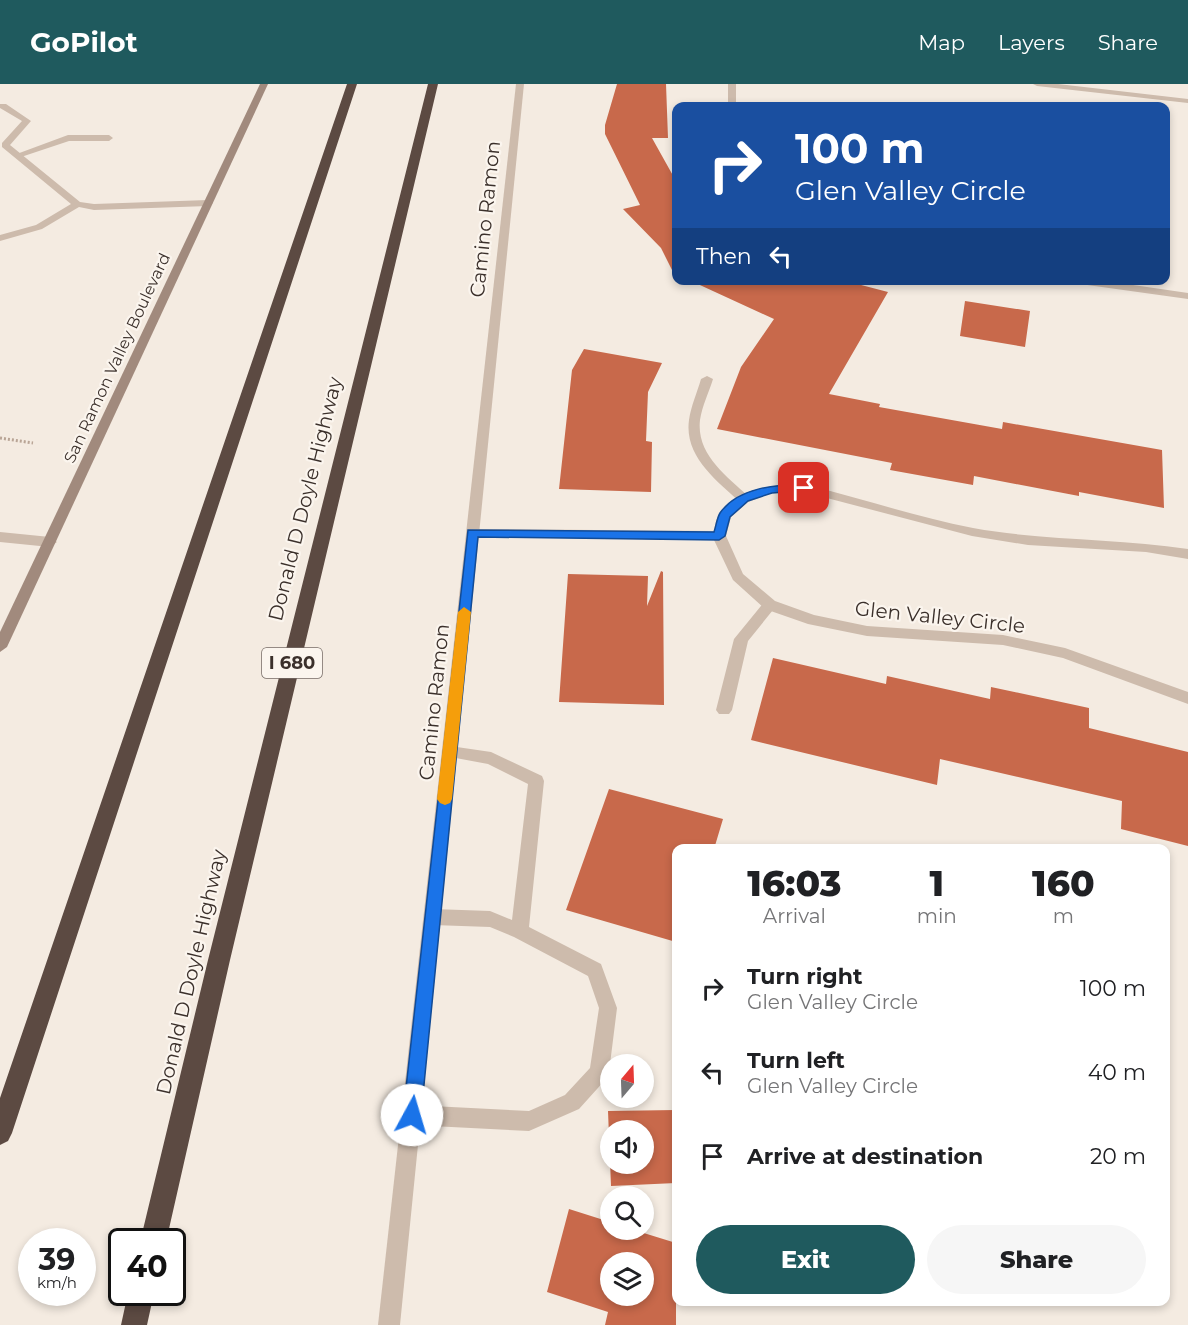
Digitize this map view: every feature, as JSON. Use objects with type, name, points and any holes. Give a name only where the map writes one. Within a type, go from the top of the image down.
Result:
[{"type":"highway","points":[[0,1133],[352,84]]},
{"type":"highway","name":"Donald D Doyle Highway","points":[[156,1228],[433,84]]},
{"type":"highway","points":[[134,1325],[138,1306]]},
{"type":"main road","name":"San Ramon Valley Boulevard","points":[[0,647],[264,84]]},
{"type":"street","name":"Camino Ramon","points":[[389,1325],[520,84]]},
{"type":"street","points":[[732,84],[732,102]]},
{"type":"street","points":[[1037,84],[1188,100]]},
{"type":"street","points":[[3,106],[27,121],[5,146],[76,204],[94,207],[208,203]]},
{"type":"street","points":[[18,155],[68,138],[109,138]]},
{"type":"street","points":[[0,238],[39,227],[76,204]]},
{"type":"street","points":[[1109,285],[1188,296]]},
{"type":"street","points":[[707,379],[694,424],[696,446],[708,465],[744,499]]},
{"type":"street","points":[[472,533],[719,536],[725,515],[744,499],[771,489],[804,488],[972,532],[1028,540],[1146,547],[1188,554]]},
{"type":"street","name":"Glen Valley Circle","points":[[719,536],[738,577],[770,605],[813,620],[867,631],[1003,639],[1065,653],[1188,698]]},
{"type":"street","points":[[0,537],[50,542]]},
{"type":"street","points":[[724,710],[741,639],[770,605]]},
{"type":"street","points":[[450,752],[491,758],[536,781],[520,931]]},
{"type":"street","points":[[412,1115],[530,1121],[572,1102],[599,1072],[608,1008],[595,970],[520,931],[490,919],[433,917]]},
{"type":"path","points":[[0,438],[33,443]]},
{"type":"building","points":[[617,84],[666,84],[668,138],[652,138],[672,174],[672,270],[661,248],[623,209],[640,205],[605,134],[605,125]]},
{"type":"building","points":[[700,285],[861,285],[888,292],[829,394],[880,404],[879,407],[1002,429],[1003,422],[1162,450],[1164,508],[1079,492],[1079,496],[974,476],[973,485],[890,470],[892,463],[717,429],[741,367],[774,319]]},
{"type":"building","points":[[965,301],[1030,311],[1025,347],[960,336]]},
{"type":"building","points":[[584,349],[662,363],[648,392],[646,441],[652,442],[651,492],[559,489],[572,370]]},
{"type":"building","points":[[661,571],[663,572],[664,705],[559,702],[568,574],[648,576],[647,606]]},
{"type":"building","points":[[773,658],[886,684],[887,676],[990,699],[991,687],[1089,708],[1089,728],[1188,752],[1188,846],[1121,829],[1122,801],[940,759],[937,785],[751,740]]},
{"type":"building","points":[[609,789],[723,819],[716,844],[672,844],[672,941],[566,910]]},
{"type":"building","points":[[672,1110],[672,1183],[611,1186],[610,1174],[654,1174],[654,1120],[608,1120],[608,1111]]},
{"type":"building","points":[[569,1209],[600,1219],[600,1240],[654,1240],[654,1236],[672,1242],[672,1306],[676,1306],[676,1325],[605,1325],[608,1312],[547,1292]]},
{"type":"slow traffic","points":[[445,799],[464,612]]},
{"type":"route","points":[[412,1115],[472,533],[719,536],[725,515],[744,499],[771,489],[804,488]]}]
